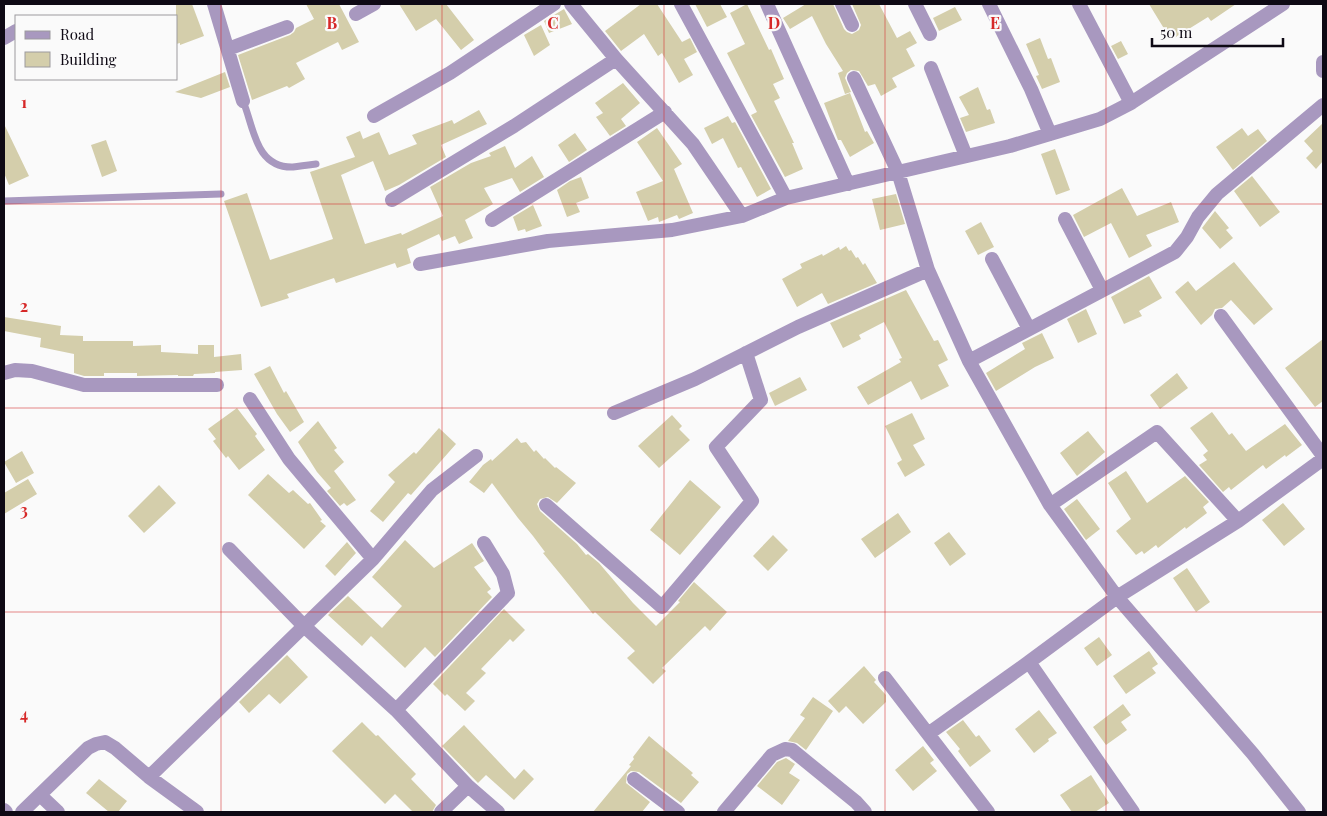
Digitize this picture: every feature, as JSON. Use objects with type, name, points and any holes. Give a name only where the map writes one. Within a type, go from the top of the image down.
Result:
[{"type":"street","points":[[214,4],[243,101]]},
{"type":"street","points":[[356,14],[374,4]]},
{"type":"street","points":[[374,116],[450,73],[554,4]]},
{"type":"street","points":[[571,4],[616,59],[693,144],[742,216]]},
{"type":"street","points":[[767,4],[848,184]]},
{"type":"street","points":[[842,4],[852,25]]},
{"type":"street","points":[[915,4],[930,34]]},
{"type":"street","points":[[989,4],[1031,89],[1050,134]]},
{"type":"street","points":[[1079,4],[1131,103]]},
{"type":"street","points":[[420,264],[548,241],[672,230],[742,216],[786,198],[1010,146],[1100,119],[1131,103],[1283,4]]},
{"type":"street","points":[[685,5],[786,198]]},
{"type":"street","points":[[228,49],[287,27]]},
{"type":"street","points":[[4,38],[15,32]]},
{"type":"street","points":[[392,200],[514,126],[616,59]]},
{"type":"street","points":[[1323,62],[1323,72]]},
{"type":"street","points":[[931,68],[966,156]]},
{"type":"street","points":[[854,78],[898,172],[928,270],[969,360],[1050,505],[1117,597],[1253,754],[1299,812]]},
{"type":"street","points":[[969,360],[1175,252],[1187,237],[1198,217],[1217,194],[1323,105]]},
{"type":"street","points":[[492,220],[665,112]]},
{"type":"street","points":[[1065,220],[1102,290]]},
{"type":"street","points":[[992,259],[1029,329]]},
{"type":"street","points":[[614,413],[695,379],[798,327],[928,270]]},
{"type":"street","points":[[928,734],[1117,597],[1238,521],[1323,458],[1221,316]]},
{"type":"street","points":[[546,505],[662,607],[752,501],[716,447],[761,400],[746,353]]},
{"type":"street","points":[[4,373],[15,370],[32,371],[84,385],[217,384]]},
{"type":"street","points":[[250,399],[289,459],[373,559]]},
{"type":"street","points":[[1050,505],[1157,432],[1238,521]]},
{"type":"street","points":[[149,777],[373,559],[432,490],[476,456]]},
{"type":"street","points":[[396,710],[508,593],[503,574],[484,543]]},
{"type":"street","points":[[229,549],[304,626],[396,710],[468,786],[498,812]]},
{"type":"street","points":[[1029,662],[1133,812]]},
{"type":"street","points":[[885,678],[988,812]]},
{"type":"street","points":[[22,812],[88,748],[105,742],[115,748],[149,777],[198,812]]},
{"type":"street","points":[[724,812],[772,755],[785,749],[792,750],[856,802],[865,812]]},
{"type":"street","points":[[634,779],[678,812]]},
{"type":"street","points":[[441,812],[468,786]]},
{"type":"street","points":[[40,795],[58,812]]},
{"type":"lane","points":[[243,101],[249,114],[257,146],[265,155],[275,163],[291,167],[316,164]]},
{"type":"lane","points":[[4,201],[221,194]]},
{"type":"building","points":[[176,4],[192,4],[204,36],[180,45],[180,43],[178,44],[178,15],[176,15]]},
{"type":"building","points":[[306,4],[339,4],[359,42],[342,50],[338,42],[296,63],[305,79],[289,88],[287,86],[252,100],[238,55],[290,35],[296,28],[314,19]]},
{"type":"building","points":[[399,4],[446,4],[474,40],[461,50],[436,19],[416,31]]},
{"type":"building","points":[[641,4],[657,4],[682,42],[690,38],[697,52],[684,59],[693,75],[679,83],[662,53],[658,56],[644,34],[621,51],[605,31]]},
{"type":"building","points":[[695,4],[720,4],[727,17],[707,27]]},
{"type":"building","points":[[747,4],[769,50],[771,49],[784,79],[773,84],[780,98],[774,101],[794,143],[792,143],[803,169],[785,177],[751,115],[757,112],[727,53],[745,44],[730,13]]},
{"type":"building","points":[[806,4],[833,4],[844,29],[852,34],[859,30],[861,25],[852,4],[879,4],[897,38],[910,31],[917,43],[906,49],[915,66],[892,78],[897,87],[881,96],[875,84],[868,86],[859,71],[851,70],[845,78],[851,92],[845,94],[838,73],[843,71],[826,44],[812,16],[790,29],[783,18]]},
{"type":"building","points":[[1149,4],[1236,4],[1211,21],[1208,17],[1171,40]]},
{"type":"building","points":[[955,7],[962,20],[939,31],[933,18]]},
{"type":"building","points":[[564,9],[572,24],[549,33],[544,21]]},
{"type":"building","points":[[541,25],[550,45],[534,56],[524,35]]},
{"type":"building","points":[[1040,38],[1048,59],[1051,58],[1060,82],[1042,89],[1036,76],[1039,75],[1026,44]]},
{"type":"building","points":[[1121,41],[1128,54],[1118,59],[1111,46]]},
{"type":"building","points":[[225,72],[230,87],[201,98],[175,92]]},
{"type":"building","points":[[623,83],[640,103],[621,119],[626,126],[610,136],[596,117],[603,113],[595,103]]},
{"type":"building","points":[[978,87],[987,110],[990,109],[995,123],[966,132],[960,118],[969,115],[959,97]]},
{"type":"building","points":[[850,93],[865,132],[867,131],[874,143],[850,157],[841,140],[838,140],[824,103]]},
{"type":"building","points":[[479,110],[487,124],[441,145],[446,157],[399,185],[385,191],[373,161],[341,175],[365,244],[401,233],[402,235],[443,216],[430,187],[471,163],[491,156],[489,153],[505,146],[515,168],[532,156],[544,177],[520,192],[512,178],[484,188],[493,204],[465,220],[473,238],[459,244],[455,236],[442,241],[439,234],[407,249],[411,263],[397,268],[395,263],[336,283],[334,278],[287,294],[289,298],[261,307],[224,201],[247,193],[270,260],[333,239],[310,172],[355,157],[346,137],[360,131],[363,139],[379,132],[389,155],[417,144],[412,135],[452,120],[454,124]]},
{"type":"building","points":[[728,116],[732,123],[735,122],[771,189],[757,197],[741,167],[738,168],[723,138],[712,144],[704,128]]},
{"type":"building","points":[[1323,123],[1323,161],[1316,169],[1306,158],[1313,151],[1304,141]]},
{"type":"building","points":[[4,124],[29,176],[9,185],[4,173]]},
{"type":"building","points":[[657,128],[682,164],[674,169],[693,213],[679,219],[677,215],[659,222],[658,217],[648,221],[636,192],[663,181],[637,142]]},
{"type":"building","points":[[1242,128],[1248,136],[1258,129],[1267,141],[1233,170],[1216,147]]},
{"type":"building","points":[[575,133],[587,150],[569,162],[558,145]]},
{"type":"building","points":[[106,140],[117,171],[102,177],[91,145]]},
{"type":"building","points":[[1055,149],[1070,190],[1056,195],[1041,154]]},
{"type":"building","points":[[1252,176],[1280,212],[1260,227],[1234,191]]},
{"type":"building","points":[[581,177],[589,198],[576,203],[580,212],[567,217],[557,190],[570,181]]},
{"type":"building","points":[[1122,188],[1137,216],[1171,202],[1179,222],[1146,235],[1152,246],[1129,258],[1111,223],[1084,237],[1073,215]]},
{"type":"building","points":[[896,194],[905,224],[880,230],[872,199]]},
{"type":"building","points":[[533,205],[542,226],[526,232],[525,229],[518,231],[513,217]]},
{"type":"building","points":[[1215,211],[1229,228],[1226,230],[1233,238],[1220,249],[1202,228]]},
{"type":"building","points":[[981,222],[994,247],[978,255],[965,231]]},
{"type":"building","points":[[846,246],[856,258],[858,257],[863,265],[865,263],[877,283],[828,304],[822,293],[797,307],[782,279],[802,268],[800,264],[822,254],[823,256],[839,247],[840,250]]},
{"type":"building","points":[[1234,262],[1273,309],[1254,325],[1231,300],[1222,308],[1215,309],[1212,315],[1201,325],[1175,292],[1188,281],[1196,291]]},
{"type":"building","points":[[1149,276],[1162,298],[1139,311],[1142,316],[1124,324],[1111,297]]},
{"type":"building","points":[[906,290],[934,341],[938,340],[948,360],[938,365],[949,386],[921,400],[911,381],[868,405],[857,387],[901,362],[899,359],[902,358],[884,322],[859,335],[861,339],[843,348],[830,323]]},
{"type":"building","points":[[1086,309],[1097,334],[1078,343],[1067,319]]},
{"type":"building","points":[[4,317],[61,326],[60,335],[83,336],[83,341],[133,341],[133,346],[161,345],[161,352],[198,354],[198,345],[214,345],[214,357],[241,354],[242,370],[194,374],[193,376],[137,376],[137,373],[104,373],[104,376],[84,376],[74,373],[74,354],[40,347],[41,338],[4,331]]},
{"type":"building","points":[[1042,333],[1054,358],[1035,367],[996,391],[986,373],[1025,349],[1022,343]]},
{"type":"building","points":[[1323,339],[1323,401],[1315,407],[1285,368]]},
{"type":"building","points":[[270,366],[284,393],[286,391],[304,422],[290,432],[277,414],[254,374]]},
{"type":"building","points":[[1177,373],[1188,388],[1160,409],[1150,395]]},
{"type":"building","points":[[800,377],[807,390],[775,406],[769,393]]},
{"type":"building","points":[[237,408],[257,434],[255,436],[265,450],[239,470],[228,456],[226,458],[213,441],[216,439],[208,429]]},
{"type":"building","points":[[1212,412],[1229,435],[1232,433],[1246,451],[1285,424],[1302,445],[1266,469],[1263,465],[1231,490],[1229,487],[1223,492],[1199,465],[1207,460],[1203,455],[1208,451],[1190,428]]},
{"type":"building","points":[[912,413],[925,439],[913,445],[925,465],[905,477],[897,463],[902,460],[885,426]]},
{"type":"building","points":[[672,415],[682,426],[679,429],[690,440],[659,468],[638,446]]},
{"type":"building","points":[[318,421],[337,448],[334,450],[344,462],[334,471],[356,500],[347,506],[344,503],[340,506],[327,491],[331,488],[317,472],[298,442]]},
{"type":"building","points":[[439,428],[456,444],[411,495],[408,493],[383,522],[370,511],[395,482],[388,475],[414,452],[416,454]]},
{"type":"building","points":[[1088,431],[1105,452],[1077,476],[1060,453]]},
{"type":"building","points":[[517,438],[521,443],[526,442],[534,452],[536,450],[544,459],[576,483],[557,503],[548,497],[540,499],[537,504],[540,511],[577,544],[586,555],[588,554],[599,563],[633,603],[656,626],[680,602],[678,601],[694,582],[727,612],[710,631],[705,626],[662,668],[666,671],[653,684],[627,658],[635,651],[595,612],[593,614],[543,553],[545,552],[492,483],[484,493],[469,482],[483,465],[491,459],[492,461]]},
{"type":"building","points":[[22,451],[34,473],[16,483],[4,462]]},
{"type":"building","points":[[1126,471],[1147,503],[1185,476],[1209,502],[1203,507],[1207,513],[1158,548],[1156,545],[1144,554],[1142,551],[1136,555],[1116,531],[1131,519],[1108,483]]},
{"type":"building","points":[[268,474],[289,493],[293,490],[308,504],[310,503],[322,520],[320,521],[326,526],[304,549],[248,495]]},
{"type":"building","points":[[28,479],[37,494],[4,514],[4,493]]},
{"type":"building","points":[[690,480],[721,507],[680,555],[650,530]]},
{"type":"building","points":[[159,485],[176,503],[144,533],[128,516]]},
{"type":"building","points":[[1077,499],[1100,529],[1086,540],[1064,509]]},
{"type":"building","points":[[1283,503],[1305,529],[1284,546],[1262,520]]},
{"type":"building","points":[[898,513],[911,532],[875,558],[861,539]]},
{"type":"building","points":[[949,532],[966,554],[950,566],[934,543]]},
{"type":"building","points":[[773,535],[788,550],[768,571],[753,556]]},
{"type":"building","points":[[405,540],[434,568],[472,543],[484,561],[474,567],[491,589],[487,592],[492,597],[435,657],[425,647],[405,668],[371,636],[362,646],[328,615],[348,596],[382,628],[402,606],[372,577]]},
{"type":"building","points":[[347,542],[356,553],[335,576],[325,566]]},
{"type":"building","points":[[1187,568],[1210,602],[1196,612],[1173,578]]},
{"type":"building","points":[[504,609],[525,630],[513,642],[510,639],[481,669],[486,673],[466,693],[475,701],[465,711],[433,684]]},
{"type":"building","points":[[1099,637],[1112,655],[1097,666],[1084,648]]},
{"type":"building","points":[[1149,651],[1158,664],[1152,668],[1156,673],[1126,694],[1113,676]]},
{"type":"building","points":[[287,655],[308,677],[280,704],[269,694],[249,713],[239,702]]},
{"type":"building","points":[[864,666],[876,680],[874,682],[886,695],[886,702],[863,724],[846,706],[839,713],[828,701]]},
{"type":"building","points":[[813,697],[833,711],[806,750],[797,743],[788,741],[805,718],[800,715]]},
{"type":"building","points":[[1123,704],[1131,715],[1121,722],[1127,730],[1106,745],[1093,727]]},
{"type":"building","points":[[1039,710],[1057,733],[1034,753],[1015,729]]},
{"type":"building","points":[[963,720],[976,737],[979,735],[991,751],[970,767],[958,751],[960,749],[946,732]]},
{"type":"building","points":[[362,722],[376,736],[378,735],[416,774],[411,779],[436,805],[432,812],[413,812],[395,794],[385,804],[332,751]]},
{"type":"building","points":[[464,725],[515,779],[524,769],[534,779],[514,800],[486,775],[478,783],[442,746]]},
{"type":"building","points":[[649,736],[693,773],[691,775],[699,782],[681,803],[639,772],[631,771],[627,774],[626,783],[650,802],[642,812],[593,812],[631,766],[629,765],[634,759],[633,757]]},
{"type":"building","points":[[923,746],[934,760],[930,763],[937,771],[913,791],[895,770]]},
{"type":"building","points":[[786,758],[795,764],[789,773],[800,780],[782,805],[757,786],[777,762]]},
{"type":"building","points":[[1091,775],[1109,803],[1095,812],[1072,812],[1060,795]]},
{"type":"building","points":[[99,779],[127,801],[118,812],[109,812],[86,793]]}]
